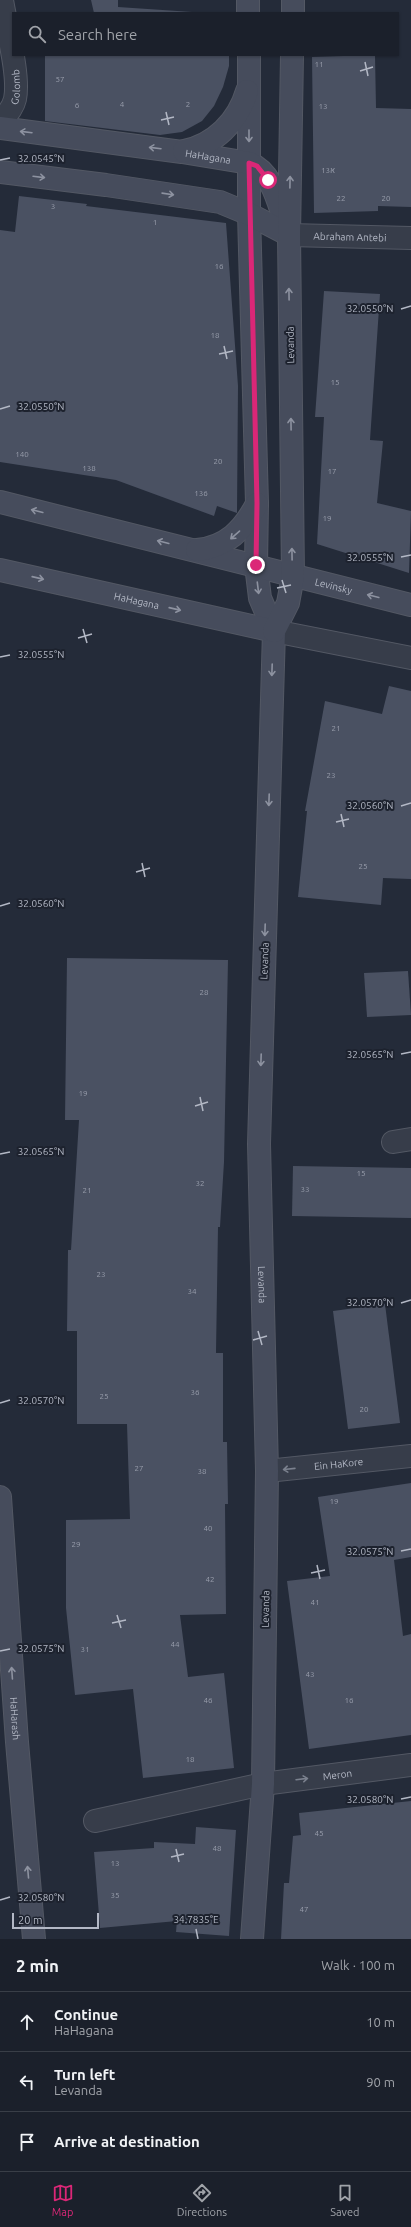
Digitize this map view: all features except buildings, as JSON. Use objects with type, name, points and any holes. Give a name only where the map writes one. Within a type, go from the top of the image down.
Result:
[{"type":"street","name":"Golomb","points":[[0,122],[7,114],[15,100],[17,85],[2,0]]},
{"type":"street","points":[[248,0],[248,12]]},
{"type":"street","points":[[292,12],[293,0]]},
{"type":"street","name":"Levanda","points":[[249,56],[249,214],[257,503],[256,565],[260,598],[274,631],[258,1144],[266,1471],[263,1784],[252,1939]]},
{"type":"street","name":"Levanda","points":[[274,631],[288,603],[293,576],[289,235],[292,56]]},
{"type":"street","points":[[182,152],[199,148],[214,139],[223,131],[239,110],[249,84]]},
{"type":"street","name":"HaHagana","points":[[0,128],[182,152],[249,163],[257,166],[268,180],[276,196],[289,235]]},
{"type":"street","points":[[0,172],[106,185],[220,202],[249,214],[289,235]]},
{"type":"street","name":"Abraham Antebi","points":[[289,235],[411,238]]},
{"type":"street","points":[[0,502],[256,565]]},
{"type":"street","points":[[196,550],[211,549],[233,537],[242,528],[257,503]]},
{"type":"street","name":"Levinsky","points":[[256,565],[293,576],[411,605]]},
{"type":"street","name":"HaHagana","points":[[0,570],[274,631]]},
{"type":"street","points":[[274,631],[411,658]]},
{"type":"street","name":"Ein HaKore","points":[[266,1471],[411,1456]]},
{"type":"street","name":"HaHarash","points":[[0,1497],[17,1742],[34,1939]]},
{"type":"street","name":"Meron","points":[[95,1821],[263,1784],[411,1765]]},
{"type":"route","points":[[256,565],[257,503],[249,163],[257,166],[268,180]]}]
